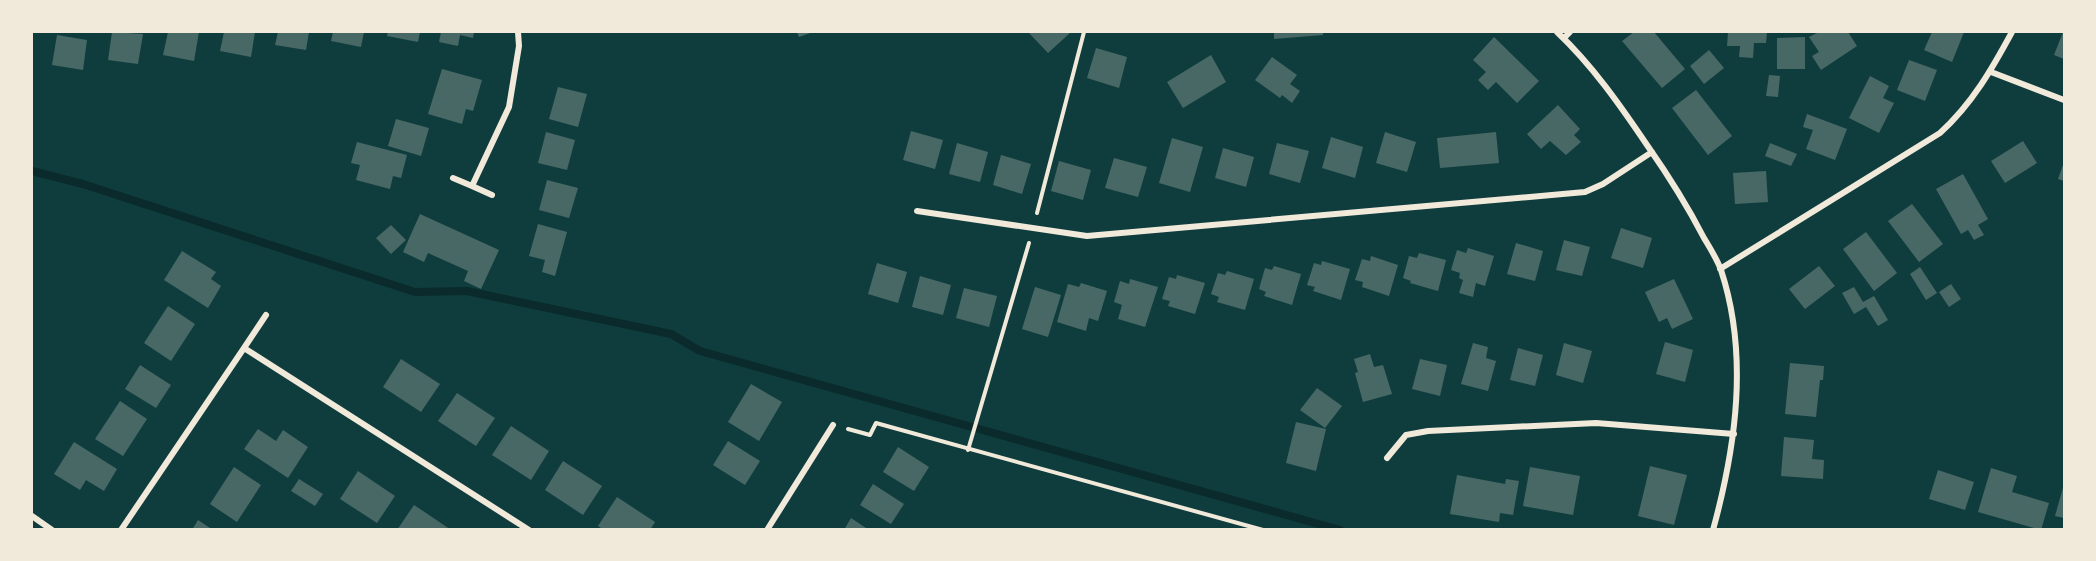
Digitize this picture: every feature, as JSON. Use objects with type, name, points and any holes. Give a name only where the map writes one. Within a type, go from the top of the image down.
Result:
[{"type":"street","points":[[472,186],[509,107],[519,46],[518,32]]},
{"type":"street","points":[[1557,32],[1610,92],[1652,152],[1687,204],[1720,269],[1733,320],[1737,370],[1734,434],[1724,491],[1713,530]]},
{"type":"street","points":[[1564,38],[1570,32]]},
{"type":"street","points":[[1720,269],[1940,133],[1958,116],[1991,72],[2012,32]]},
{"type":"street","points":[[1991,72],[2064,100]]},
{"type":"street","points":[[917,211],[1087,236],[1585,192],[1603,184],[1652,152]]},
{"type":"street","points":[[453,178],[492,195]]},
{"type":"street","points":[[121,530],[266,315]]},
{"type":"street","points":[[244,348],[529,530]]},
{"type":"street","points":[[1387,458],[1406,435],[1428,431],[1596,423],[1734,434]]},
{"type":"street","points":[[767,530],[833,424]]},
{"type":"street","points":[[32,516],[52,530]]},
{"type":"path","points":[[1041,200],[1084,32]]},
{"type":"path","points":[[968,450],[1033,228]]},
{"type":"path","points":[[833,424],[870,435],[876,423],[1263,530]]},
{"type":"building","points":[[112,32],[143,34],[138,64],[108,60]]},
{"type":"building","points":[[168,32],[199,32],[194,61],[163,55]]},
{"type":"building","points":[[224,32],[255,32],[251,57],[220,51]]},
{"type":"building","points":[[278,32],[309,32],[306,50],[275,45]]},
{"type":"building","points":[[333,32],[364,32],[361,47],[331,41]]},
{"type":"building","points":[[388,32],[420,32],[418,42],[387,36]]},
{"type":"building","points":[[441,32],[474,32],[473,38],[460,35],[458,46],[439,42]]},
{"type":"building","points":[[797,32],[813,32],[799,37]]},
{"type":"building","points":[[1274,32],[1323,32],[1323,35],[1274,39]]},
{"type":"building","points":[[1634,32],[1654,32],[1685,69],[1662,88],[1622,41]]},
{"type":"building","points":[[1728,32],[1767,32],[1766,43],[1754,43],[1753,58],[1739,57],[1740,46],[1727,46]]},
{"type":"building","points":[[1819,32],[1848,32],[1857,46],[1821,70],[1812,56],[1819,52],[1809,37]]},
{"type":"building","points":[[1932,32],[1964,32],[1952,62],[1924,50]]},
{"type":"building","points":[[2064,32],[2064,59],[2054,55]]},
{"type":"building","points":[[1029,33],[1070,33],[1048,53]]},
{"type":"building","points":[[57,35],[87,40],[83,70],[52,65]]},
{"type":"building","points":[[1494,37],[1539,81],[1517,103],[1496,82],[1488,90],[1478,80],[1486,72],[1473,60]]},
{"type":"building","points":[[1805,37],[1805,69],[1777,69],[1777,38]]},
{"type":"building","points":[[1096,48],[1127,57],[1119,88],[1087,78]]},
{"type":"building","points":[[1709,50],[1724,68],[1704,84],[1690,66]]},
{"type":"building","points":[[1211,55],[1226,82],[1183,108],[1167,82]]},
{"type":"building","points":[[1272,57],[1297,75],[1290,84],[1300,91],[1292,103],[1282,95],[1280,98],[1255,80]]},
{"type":"building","points":[[1909,60],[1937,70],[1925,101],[1897,90]]},
{"type":"building","points":[[442,69],[482,80],[473,111],[466,109],[462,124],[428,114]]},
{"type":"building","points":[[1769,75],[1780,76],[1778,97],[1766,96]]},
{"type":"building","points":[[1870,76],[1889,86],[1883,98],[1894,103],[1879,133],[1849,118]]},
{"type":"building","points":[[558,87],[587,94],[578,127],[549,119]]},
{"type":"building","points":[[1696,90],[1732,136],[1708,155],[1672,108]]},
{"type":"building","points":[[1558,105],[1580,129],[1574,135],[1581,142],[1566,155],[1550,141],[1541,149],[1527,134]]},
{"type":"building","points":[[1807,114],[1847,129],[1835,160],[1806,149],[1813,130],[1803,127]]},
{"type":"building","points":[[396,119],[429,128],[421,156],[388,146]]},
{"type":"building","points":[[911,131],[943,140],[935,169],[903,160]]},
{"type":"building","points":[[546,132],[575,140],[567,170],[538,163]]},
{"type":"building","points":[[1385,132],[1416,142],[1407,172],[1376,163]]},
{"type":"building","points":[[1496,132],[1499,163],[1440,168],[1437,138]]},
{"type":"building","points":[[1331,137],[1363,147],[1355,178],[1322,168]]},
{"type":"building","points":[[1172,138],[1203,147],[1190,192],[1159,183]]},
{"type":"building","points":[[2023,141],[2037,163],[2005,183],[1991,161]]},
{"type":"building","points":[[357,142],[407,155],[401,178],[393,176],[390,189],[356,180],[360,165],[351,163]]},
{"type":"building","points":[[957,143],[988,152],[980,182],[949,174]]},
{"type":"building","points":[[1277,143],[1309,151],[1300,183],[1269,174]]},
{"type":"building","points":[[1770,143],[1797,154],[1791,166],[1765,156]]},
{"type":"building","points":[[1223,148],[1254,157],[1246,187],[1215,178]]},
{"type":"building","points":[[1001,155],[1031,164],[1022,194],[993,185]]},
{"type":"building","points":[[1114,158],[1147,167],[1138,197],[1105,188]]},
{"type":"building","points":[[1059,161],[1091,170],[1083,200],[1051,191]]},
{"type":"building","points":[[2064,162],[2064,181],[2058,179]]},
{"type":"building","points":[[1766,171],[1768,202],[1735,204],[1733,173]]},
{"type":"building","points":[[1963,174],[1988,219],[1978,225],[1984,235],[1974,240],[1968,230],[1961,234],[1936,189]]},
{"type":"building","points":[[547,180],[578,188],[569,218],[539,210]]},
{"type":"building","points":[[1912,204],[1943,244],[1919,262],[1888,221]]},
{"type":"building","points":[[420,214],[499,250],[481,289],[464,281],[468,271],[428,253],[424,262],[403,252]]},
{"type":"building","points":[[538,224],[567,232],[555,276],[542,272],[545,260],[529,256]]},
{"type":"building","points":[[391,225],[406,240],[391,254],[376,238]]},
{"type":"building","points":[[1621,228],[1652,238],[1643,268],[1611,258]]},
{"type":"building","points":[[1866,232],[1897,273],[1874,291],[1843,249]]},
{"type":"building","points":[[1564,240],[1590,247],[1582,276],[1556,270]]},
{"type":"building","points":[[1516,243],[1543,251],[1535,281],[1507,274]]},
{"type":"building","points":[[1468,248],[1494,256],[1485,286],[1476,283],[1473,297],[1459,293],[1463,280],[1459,278],[1460,273],[1451,270],[1457,250],[1466,253]]},
{"type":"building","points":[[182,251],[216,272],[211,279],[221,286],[208,308],[164,280]]},
{"type":"building","points":[[1419,253],[1446,260],[1438,291],[1410,283],[1411,281],[1403,278],[1409,256],[1417,258]]},
{"type":"building","points":[[1371,256],[1398,265],[1389,296],[1362,287],[1363,282],[1355,280],[1362,259],[1370,261]]},
{"type":"building","points":[[1322,261],[1350,269],[1341,300],[1313,291],[1315,287],[1307,285],[1314,263],[1321,265]]},
{"type":"building","points":[[877,263],[907,272],[898,303],[868,294]]},
{"type":"building","points":[[1274,266],[1301,274],[1292,305],[1264,296],[1266,292],[1259,289],[1265,268],[1272,270]]},
{"type":"building","points":[[1819,266],[1835,286],[1805,309],[1789,289]]},
{"type":"building","points":[[1920,267],[1937,293],[1926,300],[1910,274]]},
{"type":"building","points":[[1227,271],[1254,279],[1245,310],[1217,302],[1219,297],[1211,294],[1218,273],[1225,275]]},
{"type":"building","points":[[1177,275],[1205,283],[1195,314],[1168,306],[1170,301],[1162,299],[1169,277],[1176,279]]},
{"type":"building","points":[[920,276],[951,285],[943,315],[912,307]]},
{"type":"building","points":[[1130,279],[1158,287],[1145,327],[1118,319],[1122,305],[1114,302],[1120,281],[1129,284]]},
{"type":"building","points":[[1674,279],[1693,319],[1672,329],[1667,318],[1659,322],[1645,292]]},
{"type":"building","points":[[1081,283],[1107,291],[1098,321],[1089,318],[1086,331],[1057,322],[1068,284],[1079,287]]},
{"type":"building","points":[[1951,284],[1961,299],[1949,307],[1939,292]]},
{"type":"building","points":[[1035,287],[1061,295],[1048,337],[1022,329]]},
{"type":"building","points":[[1854,287],[1863,302],[1874,296],[1888,320],[1878,326],[1866,307],[1854,314],[1842,293]]},
{"type":"building","points":[[964,288],[997,296],[989,327],[956,318]]},
{"type":"building","points":[[168,306],[195,324],[171,361],[144,343]]},
{"type":"building","points":[[1665,342],[1693,350],[1685,382],[1656,374]]},
{"type":"building","points":[[1473,343],[1488,347],[1486,358],[1496,361],[1488,391],[1461,384]]},
{"type":"building","points":[[1564,343],[1592,351],[1583,383],[1556,375]]},
{"type":"building","points":[[1518,348],[1543,355],[1535,386],[1510,380]]},
{"type":"building","points":[[1370,354],[1374,367],[1383,365],[1392,394],[1363,402],[1355,373],[1358,372],[1354,359]]},
{"type":"building","points":[[401,359],[440,384],[421,412],[383,387]]},
{"type":"building","points":[[1420,359],[1447,365],[1440,396],[1412,389]]},
{"type":"building","points":[[1790,363],[1824,366],[1816,417],[1785,414]]},
{"type":"building","points":[[140,365],[171,385],[156,408],[125,389]]},
{"type":"building","points":[[751,384],[782,402],[759,441],[728,422]]},
{"type":"building","points":[[1317,388],[1342,406],[1325,428],[1300,410]]},
{"type":"building","points":[[457,393],[495,418],[476,446],[438,421]]},
{"type":"building","points":[[120,401],[147,419],[123,456],[95,439]]},
{"type":"building","points":[[1296,422],[1326,429],[1316,471],[1286,463]]},
{"type":"building","points":[[511,426],[549,451],[531,480],[492,455]]},
{"type":"building","points":[[258,429],[276,441],[283,430],[308,447],[288,478],[244,449]]},
{"type":"building","points":[[1784,437],[1814,440],[1812,459],[1824,460],[1823,479],[1781,476]]},
{"type":"building","points":[[728,441],[760,461],[745,485],[713,465]]},
{"type":"building","points":[[74,442],[117,469],[104,491],[86,480],[80,490],[54,474]]},
{"type":"building","points":[[898,447],[929,467],[914,491],[883,472]]},
{"type":"building","points":[[563,461],[602,486],[583,515],[545,490]]},
{"type":"building","points":[[1650,466],[1687,475],[1674,525],[1638,516]]},
{"type":"building","points":[[234,467],[261,485],[237,522],[210,504]]},
{"type":"building","points":[[1530,467],[1580,476],[1573,515],[1523,506]]},
{"type":"building","points":[[1991,468],[2017,476],[2012,492],[2049,503],[2041,530],[1978,512]]},
{"type":"building","points":[[1938,470],[1974,482],[1965,510],[1929,499]]},
{"type":"building","points":[[358,471],[395,496],[377,523],[340,499]]},
{"type":"building","points":[[1457,475],[1505,484],[1506,479],[1519,481],[1513,515],[1500,513],[1499,522],[1450,514]]},
{"type":"building","points":[[299,479],[323,494],[315,506],[291,491]]},
{"type":"building","points":[[873,484],[904,504],[891,524],[860,505]]},
{"type":"building","points":[[2064,484],[2064,518],[2055,516]]},
{"type":"building","points":[[617,497],[655,522],[650,530],[604,530],[598,526]]},
{"type":"building","points":[[414,505],[432,517],[451,530],[397,530]]},
{"type":"building","points":[[851,518],[869,530],[844,530]]},
{"type":"building","points":[[198,520],[213,530],[192,530]]},
{"type":"waterway","points":[[32,171],[83,184],[415,292],[467,291],[671,334],[700,351],[1340,530]]}]
